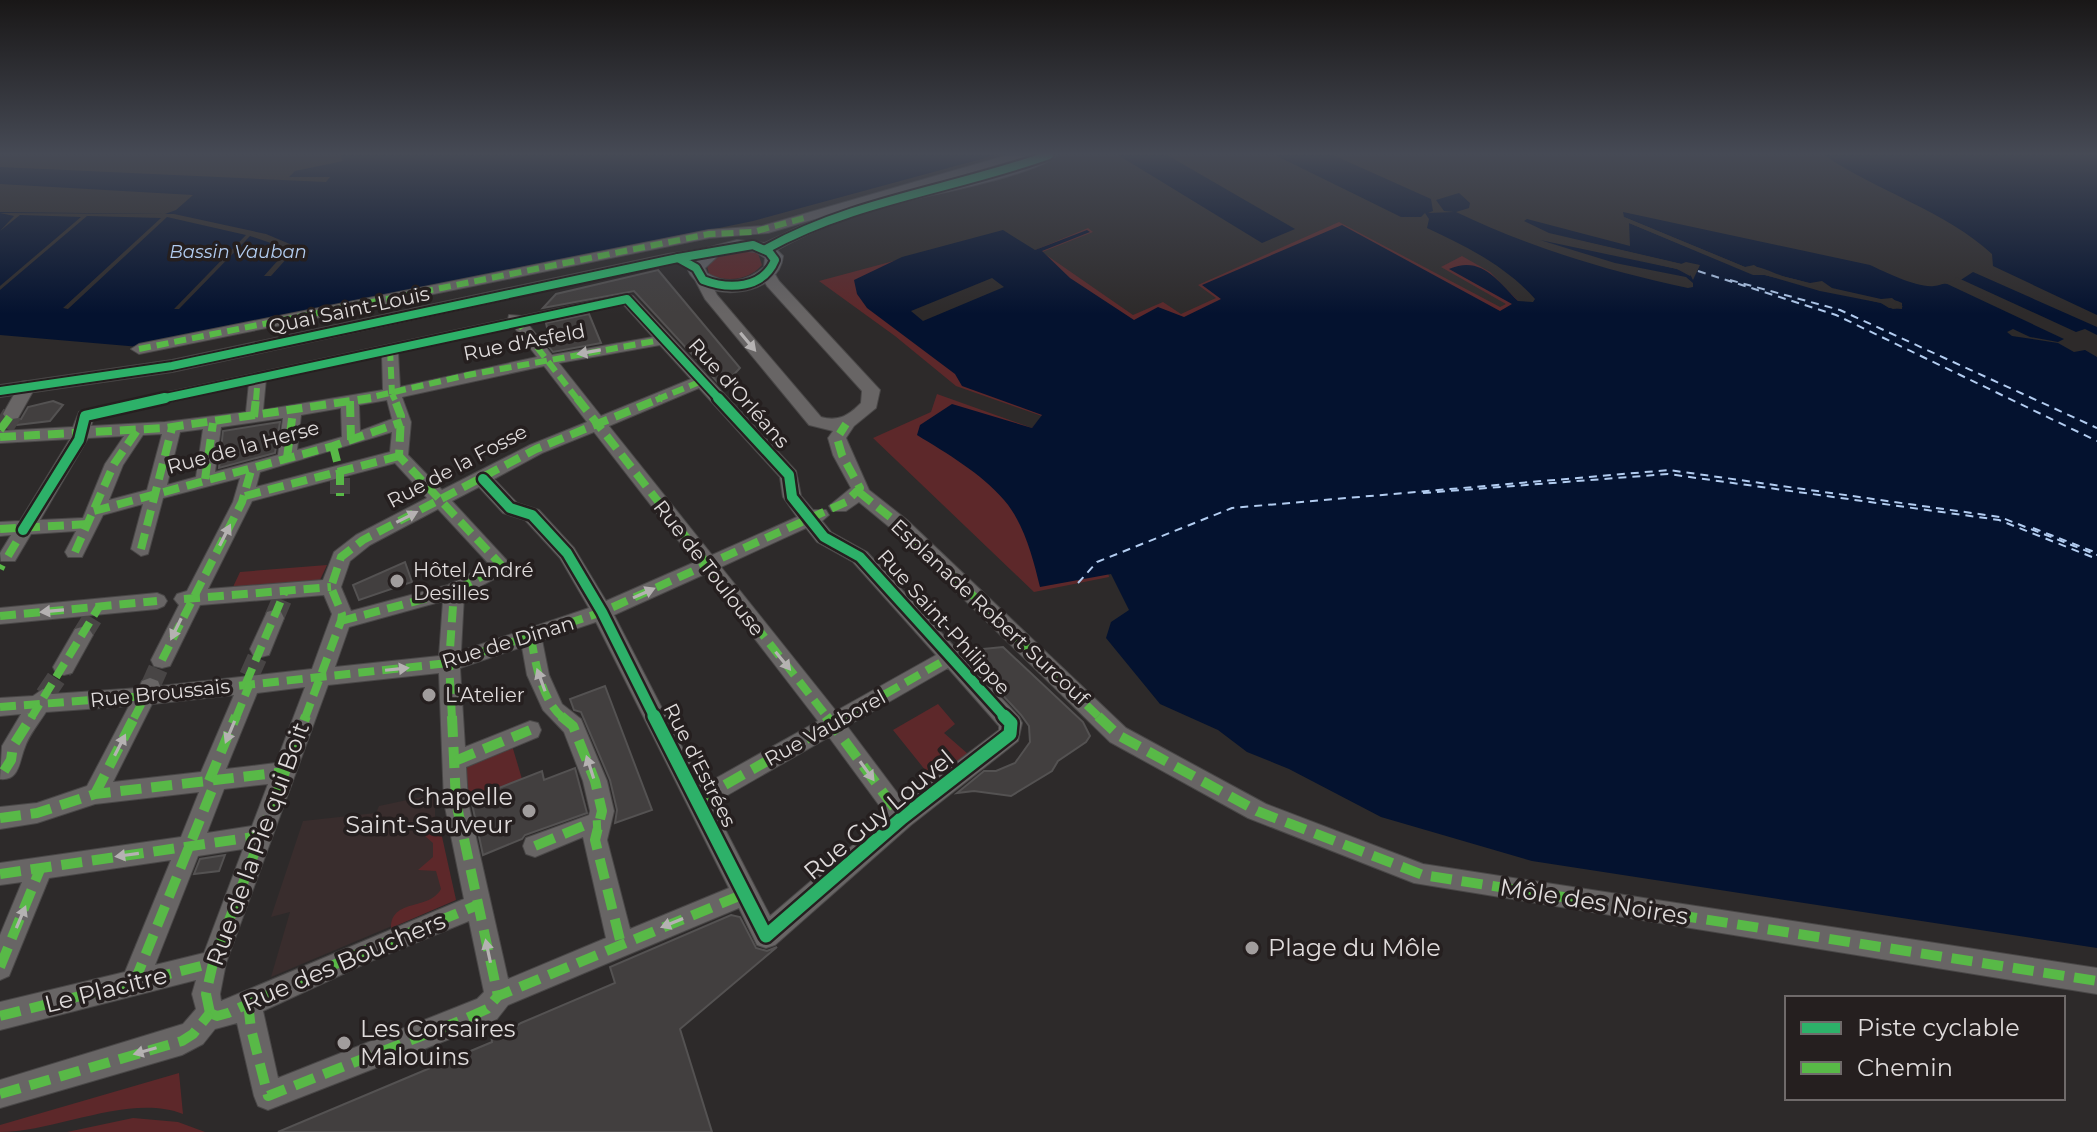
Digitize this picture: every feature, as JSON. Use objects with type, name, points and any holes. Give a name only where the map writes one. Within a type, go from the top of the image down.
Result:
[{"type":"main road","points":[[766,249],[775,260],[768,274],[751,283],[716,285],[702,267],[737,245],[766,249],[803,230],[875,208]]},
{"type":"main road","name":"Quai Saint-Louis","points":[[0,391],[75,382],[513,312],[677,258],[702,267]]},
{"type":"street","name":"Quai Saint-Louis","points":[[139,349],[709,234],[763,230],[844,208]]},
{"type":"street","points":[[702,267],[710,296],[815,421],[826,426],[846,424]]},
{"type":"street","points":[[768,274],[769,279],[871,390],[870,404],[846,424],[837,438],[860,488],[839,506]]},
{"type":"street","name":"Rue d'Orléans","points":[[513,312],[627,299],[789,475],[792,497],[814,518]]},
{"type":"street","points":[[4,427],[82,425],[258,376],[390,349],[513,312]]},
{"type":"street","name":"Rue de Toulouse","points":[[513,312],[706,566],[832,723],[902,818]]},
{"type":"street","name":"Rue d'Asfeld","points":[[82,425],[172,428],[254,417],[392,394],[468,375],[666,339]]},
{"type":"street","points":[[390,349],[392,394],[399,403],[402,422],[399,456]]},
{"type":"street","points":[[254,417],[258,376]]},
{"type":"street","name":"Rue de la Fosse","points":[[331,587],[341,557],[363,540],[483,479],[504,461],[704,380]]},
{"type":"street","points":[[4,427],[27,386]]},
{"type":"street","points":[[350,401],[351,440]]},
{"type":"street","points":[[287,458],[293,411]]},
{"type":"street","name":"Rue de la Herse","points":[[0,529],[23,530],[92,517],[155,493],[333,446],[402,422]]},
{"type":"street","points":[[205,479],[213,423]]},
{"type":"street","points":[[3,563],[82,425]]},
{"type":"street","points":[[141,549],[172,428]]},
{"type":"street","points":[[75,552],[114,464],[138,429]]},
{"type":"street","points":[[333,446],[340,485]]},
{"type":"street","points":[[245,496],[340,485],[399,456]]},
{"type":"street","points":[[187,599],[284,594],[331,587],[342,614],[341,621],[454,591],[502,566],[399,456]]},
{"type":"street","points":[[162,660],[187,599],[245,496],[252,467]]},
{"type":"street","name":"Rue d'Estrées","points":[[483,479],[510,508],[532,515],[567,553],[602,612],[766,936]]},
{"type":"street","name":"Esplanade Robert Surcouf","points":[[859,492],[900,525],[1118,735]]},
{"type":"street","name":"Rue de Dinan","points":[[319,677],[449,663],[531,638],[602,612],[814,518]]},
{"type":"street","name":"Rue Saint-Philippe","points":[[814,518],[824,537],[860,557],[1011,723]]},
{"type":"street","points":[[454,591],[449,663],[457,806],[498,996]]},
{"type":"street","points":[[0,616],[97,611],[157,601]]},
{"type":"street","points":[[261,649],[274,618]]},
{"type":"street","name":"Rue de la Pie qui Boit","points":[[210,1013],[206,994],[213,963],[341,621]]},
{"type":"street","points":[[64,667],[82,635]]},
{"type":"street","points":[[531,638],[538,675],[554,710],[573,726],[587,755],[602,811],[595,840],[621,944]]},
{"type":"street","name":"Rue Vauborel","points":[[698,800],[952,656]]},
{"type":"street","name":"Rue Broussais","points":[[0,707],[42,700],[319,677]]},
{"type":"street","points":[[134,983],[249,681]]},
{"type":"street","points":[[95,794],[147,692]]},
{"type":"street","points":[[6,756],[42,700]]},
{"type":"street","points":[[455,761],[562,717]]},
{"type":"street","name":"Rue Guy Louvel","points":[[766,936],[902,818],[1010,734],[1011,723]]},
{"type":"street","name":"Môle des Noires","points":[[1118,735],[1257,811],[1423,875],[2097,981]]},
{"type":"street","points":[[0,818],[37,813],[95,794],[284,772]]},
{"type":"street","points":[[535,846],[583,826],[601,825]]},
{"type":"street","points":[[0,874],[260,836]]},
{"type":"street","points":[[0,967],[41,867]]},
{"type":"street","points":[[248,1003],[251,1029],[268,1096],[460,1021],[487,1009],[498,996],[744,894]]},
{"type":"street","name":"Rue des Bouchers","points":[[210,1013],[217,1016],[228,1013],[362,952],[478,905]]},
{"type":"street","name":"Le Placitre","points":[[0,1016],[213,963]]},
{"type":"street","points":[[0,1094],[182,1041],[193,1034],[210,1013]]},
{"type":"shaded area","points":[[1339,222],[1500,307],[1506,304],[1441,267],[1462,256],[1490,272],[1518,301],[1533,309],[1053,417],[1104,552],[1109,577],[1034,592],[873,438],[931,412],[937,394],[1032,428],[1042,416],[956,386],[895,336],[819,281],[1002,232],[1033,251],[1088,228],[1093,232],[1042,252],[1133,315],[1163,302],[1181,314],[1216,298],[1198,285]]},
{"type":"shaded area","points":[[727,250],[758,253],[762,265],[751,274],[737,278],[709,274],[706,262]]},
{"type":"shaded area","points":[[327,565],[320,580],[233,587],[240,572]]},
{"type":"shaded area","points":[[938,704],[955,724],[944,733],[968,754],[934,781],[893,730]]},
{"type":"shaded area","points":[[511,742],[522,779],[466,801],[464,761]]},
{"type":"shaded area","points":[[435,794],[435,815],[456,899],[271,977],[290,912],[271,917],[303,821],[376,813],[379,806]]},
{"type":"shaded area","points":[[439,823],[456,900],[391,928],[397,912],[428,900],[441,889],[436,871],[418,870],[433,857],[433,843],[425,836]]},
{"type":"shaded area","points":[[179,1073],[183,1114],[162,1109],[116,1110],[45,1126],[0,1132],[0,1125]]},
{"type":"shaded area","points":[[133,1118],[178,1122],[205,1132],[67,1132]]},
{"type":"water","name":"Bassin Vauban","points":[[802,208],[753,221],[140,347],[0,335],[0,212],[165,214],[176,210]]},
{"type":"water","points":[[1204,208],[1258,208],[1295,229],[1262,243]]},
{"type":"water","points":[[1382,208],[1432,208],[1433,211],[1428,213],[1454,212],[1442,208],[1469,208],[1456,212],[1570,257],[1629,274],[1693,287],[1686,277],[1615,263],[1540,240],[1677,269],[1690,276],[1699,265],[1682,264],[1549,233],[1524,221],[1527,219],[1630,246],[1629,223],[1743,270],[1902,309],[1902,303],[1893,300],[1855,295],[1761,268],[1745,267],[1624,217],[1623,212],[1870,265],[1919,285],[1953,285],[1973,272],[2097,327],[2097,948],[1532,861],[1381,817],[1289,769],[1247,752],[1218,730],[1160,704],[1106,638],[1111,622],[1129,610],[1111,574],[1040,587],[1022,530],[1004,500],[974,472],[917,435],[920,425],[952,404],[1032,428],[1042,415],[962,386],[955,374],[867,308],[857,294],[854,280],[902,257],[1003,230],[1035,250],[1087,230],[1090,232],[1042,251],[1070,278],[1134,320],[1158,307],[1184,317],[1221,299],[1202,285],[1342,225],[1500,311],[1512,304],[1449,269],[1460,265],[1479,267],[1518,301],[1533,302],[1535,299],[1498,266],[1427,228],[1429,219],[1425,213],[1421,217],[1401,217]]},
{"type":"water","points":[[1922,208],[2097,208],[2097,315],[1993,266],[1992,254],[1954,225]]},
{"type":"pier","points":[[0,213],[174,214],[266,234],[297,247],[271,276],[264,276],[288,249],[250,236],[179,309],[174,309],[246,235],[167,217],[68,309],[63,308],[161,218],[87,216],[0,290],[0,286],[81,217],[20,215],[0,231],[14,216]]},
{"type":"pier","points":[[1624,217],[1745,267],[1754,265],[1765,272],[1810,283],[1822,281],[1832,288],[1881,299],[1892,298],[1903,307],[1893,309],[1881,303],[1820,291],[1765,275],[1753,275],[1629,223]]},
{"type":"pier","points":[[1577,240],[1681,264],[1700,265],[1693,280],[1690,274],[1677,269],[1574,245]]},
{"type":"pier","points":[[1956,277],[2076,332],[2085,329],[2097,335],[2097,357],[2085,350],[2074,352],[2058,343],[2012,336],[2007,332],[2013,329],[2030,337],[2058,342],[2064,339],[1943,282],[1954,281]]},
{"type":"pier","points":[[992,278],[1004,287],[923,321],[911,311]]},
{"type":"building","points":[[658,270],[740,368],[721,386],[634,291],[543,308],[556,294]]},
{"type":"building","points":[[589,314],[601,343],[553,352],[539,334],[548,332],[546,323]]},
{"type":"building","points":[[53,401],[63,405],[50,421],[0,427],[5,421],[21,419],[28,407]]},
{"type":"building","points":[[280,422],[275,453],[219,468],[223,431]]},
{"type":"building","name":"Hôtel André Desilles","points":[[405,562],[412,582],[359,600],[353,585]]},
{"type":"building","points":[[1003,647],[1083,722],[1090,736],[1058,761],[1052,771],[1011,796],[974,791],[957,793],[984,771],[996,771],[1015,763],[1030,742],[1029,726],[1021,715],[962,651]]},
{"type":"building","points":[[605,686],[652,810],[615,823],[617,810],[610,780],[581,712],[574,710],[570,699]]},
{"type":"building","name":"Chapelle Saint-Sauveur","points":[[575,768],[587,813],[525,835],[483,855],[471,799],[542,771],[544,780]]},
{"type":"building","points":[[225,855],[219,871],[194,874],[200,859]]},
{"type":"building","points":[[731,915],[740,917],[756,948],[767,951],[777,947],[680,1029],[712,1132],[278,1132],[492,1042],[491,1030],[504,1034],[521,1023],[615,983],[610,967]]},
{"type":"ferry route","points":[[1698,271],[1836,315],[2097,441]]},
{"type":"ferry route","points":[[1730,280],[1840,310],[2097,428]]},
{"type":"ferry route","points":[[1078,583],[1097,562],[1232,508],[1669,470],[2000,517],[2097,555]]},
{"type":"ferry route","points":[[1423,493],[1668,474],[1999,520],[2097,559]]},
{"type":"ferry route","points":[[2033,528],[2097,553]]},
{"type":"tunnel","points":[[4,427],[12,414]]},
{"type":"tunnel","points":[[340,478],[340,494]]},
{"type":"tunnel","points":[[274,618],[283,597]]},
{"type":"tunnel","points":[[82,635],[95,614]]},
{"type":"tunnel","points":[[249,676],[261,649]]},
{"type":"tunnel","points":[[150,687],[162,660]]},
{"type":"tunnel","points":[[45,695],[64,667]]},
{"type":"marked path","points":[[139,349],[709,234],[753,232],[804,218]]},
{"type":"marked path","points":[[515,319],[832,723],[902,818]]},
{"type":"marked path","points":[[0,437],[165,428],[254,417],[392,394],[468,375],[666,339]]},
{"type":"marked path","points":[[390,349],[392,394]]},
{"type":"marked path","points":[[254,417],[258,376]]},
{"type":"marked path","points":[[210,1013],[206,994],[213,963],[341,621],[342,614],[331,587],[341,557],[363,540],[536,449],[704,380]]},
{"type":"marked path","points":[[341,621],[454,591],[502,566],[399,456],[401,416],[392,394]]},
{"type":"marked path","points":[[350,401],[351,440]]},
{"type":"marked path","points":[[287,458],[293,411]]},
{"type":"marked path","points":[[0,430],[12,414]]},
{"type":"marked path","points":[[94,511],[333,446],[402,422]]},
{"type":"marked path","points":[[205,479],[213,423]]},
{"type":"marked path","points":[[0,707],[145,696],[449,663],[602,612],[846,502],[860,488],[842,455],[837,438],[846,424]]},
{"type":"marked path","points":[[141,549],[172,428]]},
{"type":"marked path","points":[[75,552],[114,464],[138,429]]},
{"type":"marked path","points":[[333,446],[340,473],[340,496]]},
{"type":"marked path","points":[[245,496],[399,456]]},
{"type":"marked path","points":[[162,660],[242,502],[252,467]]},
{"type":"marked path","points":[[859,492],[900,525],[1118,735],[1257,811],[1423,875],[2097,981]]},
{"type":"marked path","points":[[0,529],[90,524]]},
{"type":"marked path","points":[[8,556],[26,526]]},
{"type":"marked path","points":[[0,569],[2,565]]},
{"type":"marked path","points":[[184,599],[331,587]]},
{"type":"marked path","points":[[246,683],[285,591]]},
{"type":"marked path","points":[[454,591],[449,663],[456,802],[498,996]]},
{"type":"marked path","points":[[0,616],[157,601]]},
{"type":"marked path","points":[[4,771],[11,760],[13,746],[99,607]]},
{"type":"marked path","points":[[531,638],[538,675],[554,710],[573,726],[595,781],[602,811],[595,840],[621,944]]},
{"type":"marked path","points":[[698,800],[952,656]]},
{"type":"marked path","points":[[209,781],[250,683]]},
{"type":"marked path","points":[[95,794],[148,691]]},
{"type":"marked path","points":[[455,761],[530,730]]},
{"type":"marked path","points":[[0,818],[37,813],[95,794],[284,772]]},
{"type":"marked path","points":[[134,983],[216,780]]},
{"type":"marked path","points":[[535,846],[583,826],[601,825]]},
{"type":"marked path","points":[[0,874],[260,836]]},
{"type":"marked path","points":[[0,967],[41,867]]},
{"type":"marked path","points":[[248,1003],[251,1029],[268,1096],[460,1021],[487,1009],[498,996],[744,894]]},
{"type":"marked path","points":[[210,1013],[217,1016],[228,1013],[362,952],[478,905]]},
{"type":"marked path","points":[[0,1016],[213,963]]},
{"type":"marked path","points":[[0,1094],[182,1041],[193,1034],[210,1013]]},
{"type":"cycle path","points":[[766,249],[796,232],[863,208]]},
{"type":"cycle path","points":[[0,391],[172,366],[668,259],[677,258],[687,258],[697,256],[734,246],[762,247],[775,260],[771,270],[755,282],[722,286],[703,280],[696,268],[677,258]]},
{"type":"cycle path","points":[[23,530],[79,440],[85,416],[258,376],[627,299],[789,475],[792,497],[824,537],[860,557],[1011,723],[1010,734],[902,818],[766,936],[602,612],[567,553],[532,515],[510,508],[483,479]]},
{"type":"place","name":"Hôtel André Desilles","points":[[397,581]]},
{"type":"place","name":"L'Atelier","points":[[429,695]]},
{"type":"place","name":"Chapelle Saint-Sauveur","points":[[529,811]]},
{"type":"place","name":"Plage du Môle","points":[[1252,948]]},
{"type":"place","name":"Les Corsaires Malouins","points":[[344,1043]]}]
